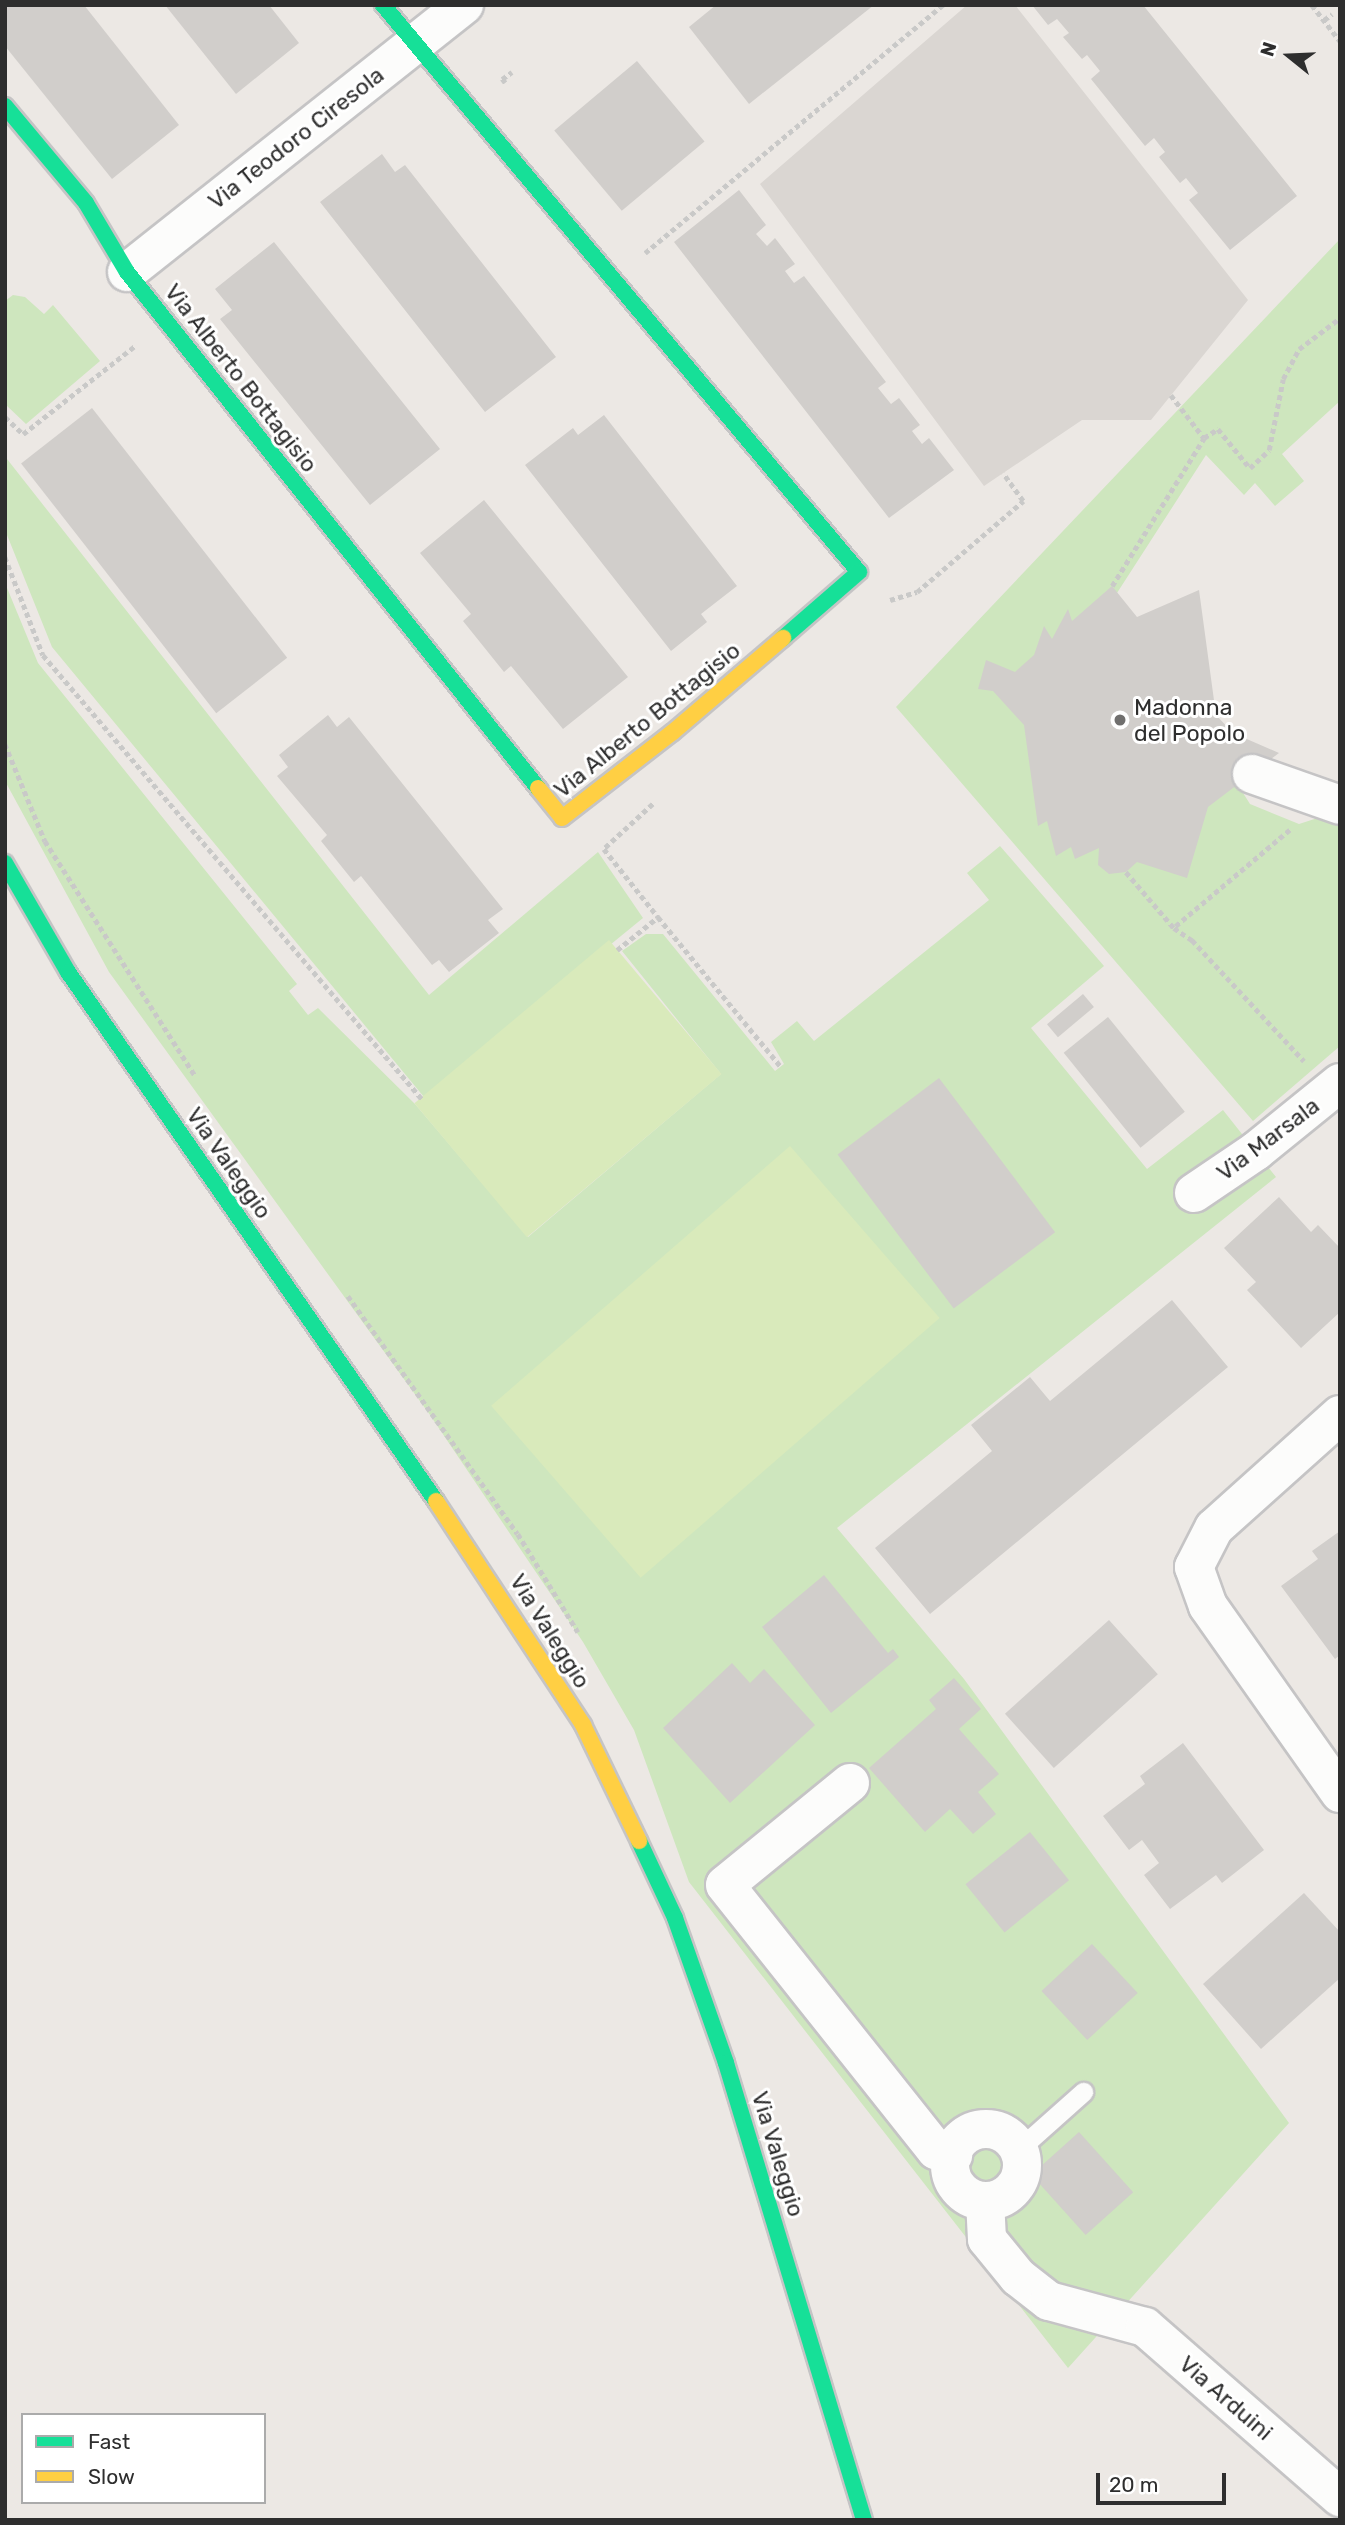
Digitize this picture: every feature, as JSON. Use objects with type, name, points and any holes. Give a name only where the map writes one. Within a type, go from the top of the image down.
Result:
[{"type":"street","name":"Via Alberto Bottagisio","points":[[5,106],[86,203],[127,272],[562,818],[673,732],[859,572],[611,280],[383,5]]},
{"type":"street","name":"Via Teodoro Ciresola","points":[[127,272],[464,5]]},
{"type":"street","points":[[1252,774],[1333,802]]},
{"type":"street","name":"Via Valeggio","points":[[5,863],[68,972],[504,1599],[583,1725],[680,1931],[726,2063],[864,2520]]},
{"type":"street","name":"Via Marsala","points":[[1194,1193],[1256,1151],[1335,1087]]},
{"type":"street","points":[[1340,1415],[1214,1528],[1194,1567],[1208,1606],[1340,1793]]},
{"type":"street","points":[[850,1783],[724,1885],[936,2150],[953,2155]]},
{"type":"street","points":[[981,2129],[1003,2133],[1019,2148],[1022,2161],[1017,2185],[997,2199],[973,2199],[955,2182],[953,2155],[961,2140],[981,2129]]},
{"type":"street","name":"Via Arduini","points":[[985,2201],[987,2239],[1018,2277],[1049,2301],[1145,2327],[1340,2497]]},
{"type":"lane","points":[[1019,2148],[1083,2092]]},
{"type":"path","points":[[611,280],[943,5]]},
{"type":"path","points":[[1312,5],[1340,41]]},
{"type":"path","points":[[1324,20],[1332,14]]},
{"type":"path","points":[[1112,586],[1204,438],[1218,429],[1250,468],[1269,450],[1283,379],[1299,349],[1340,318]]},
{"type":"path","points":[[5,417],[23,434],[167,322]]},
{"type":"path","points":[[1171,396],[1204,438]]},
{"type":"path","points":[[5,557],[43,655],[422,1099]]},
{"type":"path","points":[[5,744],[45,841],[200,1084]]},
{"type":"path","points":[[655,802],[604,849],[781,1067]]},
{"type":"path","points":[[1174,928],[1333,802]]},
{"type":"path","points":[[1126,872],[1174,928],[1192,940],[1335,1087]]},
{"type":"path","points":[[617,950],[657,917]]},
{"type":"path","points":[[342,1287],[518,1534],[582,1639]]},
{"type":"green space","points":[[1340,239],[1340,401],[1282,454],[1304,481],[1275,506],[1255,483],[1244,495],[1206,455],[1117,593],[1250,804],[1299,824],[1330,814],[1340,818],[1340,1046],[1253,1121],[896,707]]},
{"type":"green space","points":[[13,295],[25,297],[44,314],[53,305],[100,361],[26,424],[5,404],[5,301]]},
{"type":"green space","points":[[7,459],[429,995],[598,852],[643,918],[424,1097],[52,647],[5,530]]},
{"type":"green space","points":[[5,583],[38,663],[297,984],[289,991],[308,1015],[318,1008],[415,1104],[528,1237],[721,1074],[622,951],[646,934],[663,934],[775,1071],[784,1064],[771,1042],[797,1021],[814,1041],[989,900],[967,873],[1000,846],[1104,966],[1031,1028],[1147,1169],[1223,1110],[1276,1177],[837,1528],[964,1679],[1289,2123],[1068,2368],[689,1882],[634,1730],[583,1642],[430,1415],[109,972],[5,781]]},
{"type":"green space","points":[[609,940],[721,1074],[527,1237],[414,1103]]},
{"type":"green space","points":[[790,1146],[940,1318],[641,1578],[491,1406]]},
{"type":"shaded area","points":[[967,5],[1015,5],[1248,300],[1151,420],[1082,420],[984,486],[760,184]]},
{"type":"building","points":[[5,5],[84,5],[179,125],[112,179],[5,46]]},
{"type":"building","points":[[165,5],[269,5],[299,43],[236,94]]},
{"type":"building","points":[[716,5],[874,5],[749,104],[689,27]]},
{"type":"building","points":[[1032,5],[1143,5],[1297,196],[1230,250],[1189,200],[1198,193],[1186,178],[1180,183],[1159,157],[1165,152],[1154,138],[1145,146],[1091,79],[1100,71],[1087,55],[1082,59],[1063,37],[1069,33],[1057,19],[1048,25]]},
{"type":"building","points":[[637,61],[704,141],[622,211],[554,130]]},
{"type":"building","points":[[382,154],[395,172],[405,165],[556,357],[485,412],[320,202]]},
{"type":"building","points":[[739,190],[766,225],[756,234],[767,246],[775,238],[795,264],[785,271],[794,283],[804,276],[886,382],[878,388],[891,404],[899,398],[920,425],[912,431],[922,444],[929,438],[954,470],[889,518],[674,242]]},
{"type":"building","points":[[274,242],[440,449],[370,505],[220,319],[232,310],[215,289]]},
{"type":"building","points":[[92,408],[287,658],[216,713],[21,463]]},
{"type":"building","points":[[604,415],[737,586],[701,614],[707,622],[671,651],[525,465],[573,428],[578,435]]},
{"type":"building","points":[[484,500],[628,677],[563,729],[511,666],[504,672],[463,621],[471,614],[420,553]]},
{"type":"building","name":"Madonna del Popolo","points":[[1112,586],[1137,617],[1199,590],[1216,715],[1233,733],[1279,753],[1208,807],[1187,878],[1137,862],[1126,872],[1109,874],[1098,865],[1099,848],[1075,859],[1071,847],[1056,856],[1047,821],[1038,826],[1024,725],[993,691],[978,689],[986,660],[1015,672],[1034,655],[1044,626],[1052,639],[1068,609],[1072,621]]},
{"type":"building","points":[[328,715],[337,727],[349,717],[503,909],[488,920],[499,933],[449,972],[439,960],[432,965],[361,876],[354,882],[321,841],[327,835],[277,776],[288,767],[279,755]]},
{"type":"building","points":[[1083,994],[1094,1007],[1058,1037],[1047,1024]]},
{"type":"building","points":[[1108,1017],[1185,1112],[1140,1148],[1064,1053]]},
{"type":"building","points":[[939,1078],[1055,1232],[954,1309],[838,1154]]},
{"type":"building","points":[[1279,1197],[1311,1232],[1318,1225],[1340,1248],[1340,1312],[1301,1348],[1247,1290],[1256,1282],[1224,1248]]},
{"type":"building","points":[[1172,1300],[1228,1367],[930,1614],[875,1548],[992,1451],[971,1425],[1030,1377],[1050,1401]]},
{"type":"building","points":[[1340,1531],[1340,1655],[1335,1659],[1281,1586],[1318,1559],[1312,1551]]},
{"type":"building","points":[[824,1575],[888,1653],[893,1649],[899,1657],[831,1713],[762,1627]]},
{"type":"building","points":[[1109,1620],[1158,1674],[1054,1768],[1005,1714]]},
{"type":"building","points":[[732,1663],[750,1683],[764,1669],[815,1725],[730,1803],[663,1728]]},
{"type":"building","points":[[954,1678],[981,1709],[959,1729],[999,1774],[978,1792],[996,1814],[973,1834],[950,1809],[925,1832],[869,1768],[936,1709],[929,1700]]},
{"type":"building","points":[[1183,1743],[1264,1850],[1222,1883],[1216,1875],[1170,1909],[1144,1875],[1159,1863],[1142,1840],[1129,1850],[1103,1816],[1145,1784],[1140,1776]]},
{"type":"building","points":[[1030,1832],[1069,1880],[1005,1932],[965,1884]]},
{"type":"building","points":[[1304,1893],[1340,1932],[1340,1978],[1261,2049],[1203,1984]]},
{"type":"building","points":[[1092,1944],[1138,1993],[1087,2040],[1042,1991]]},
{"type":"building","points":[[1079,2132],[1133,2192],[1086,2235],[1031,2175]]},
{"type":"traffic: fast","points":[[383,5],[859,572],[783,638]]},
{"type":"traffic: fast","points":[[5,106],[86,203],[127,272],[538,788]]},
{"type":"traffic: fast","points":[[5,863],[68,972],[436,1501]]},
{"type":"traffic: fast","points":[[639,1841],[675,1918],[726,2063],[864,2520]]},
{"type":"traffic: slow","points":[[538,788],[562,818],[673,732],[783,638]]},
{"type":"traffic: slow","points":[[436,1501],[583,1725],[639,1841]]},
{"type":"place","name":"Madonna del Popolo","points":[[1120,720]]}]
